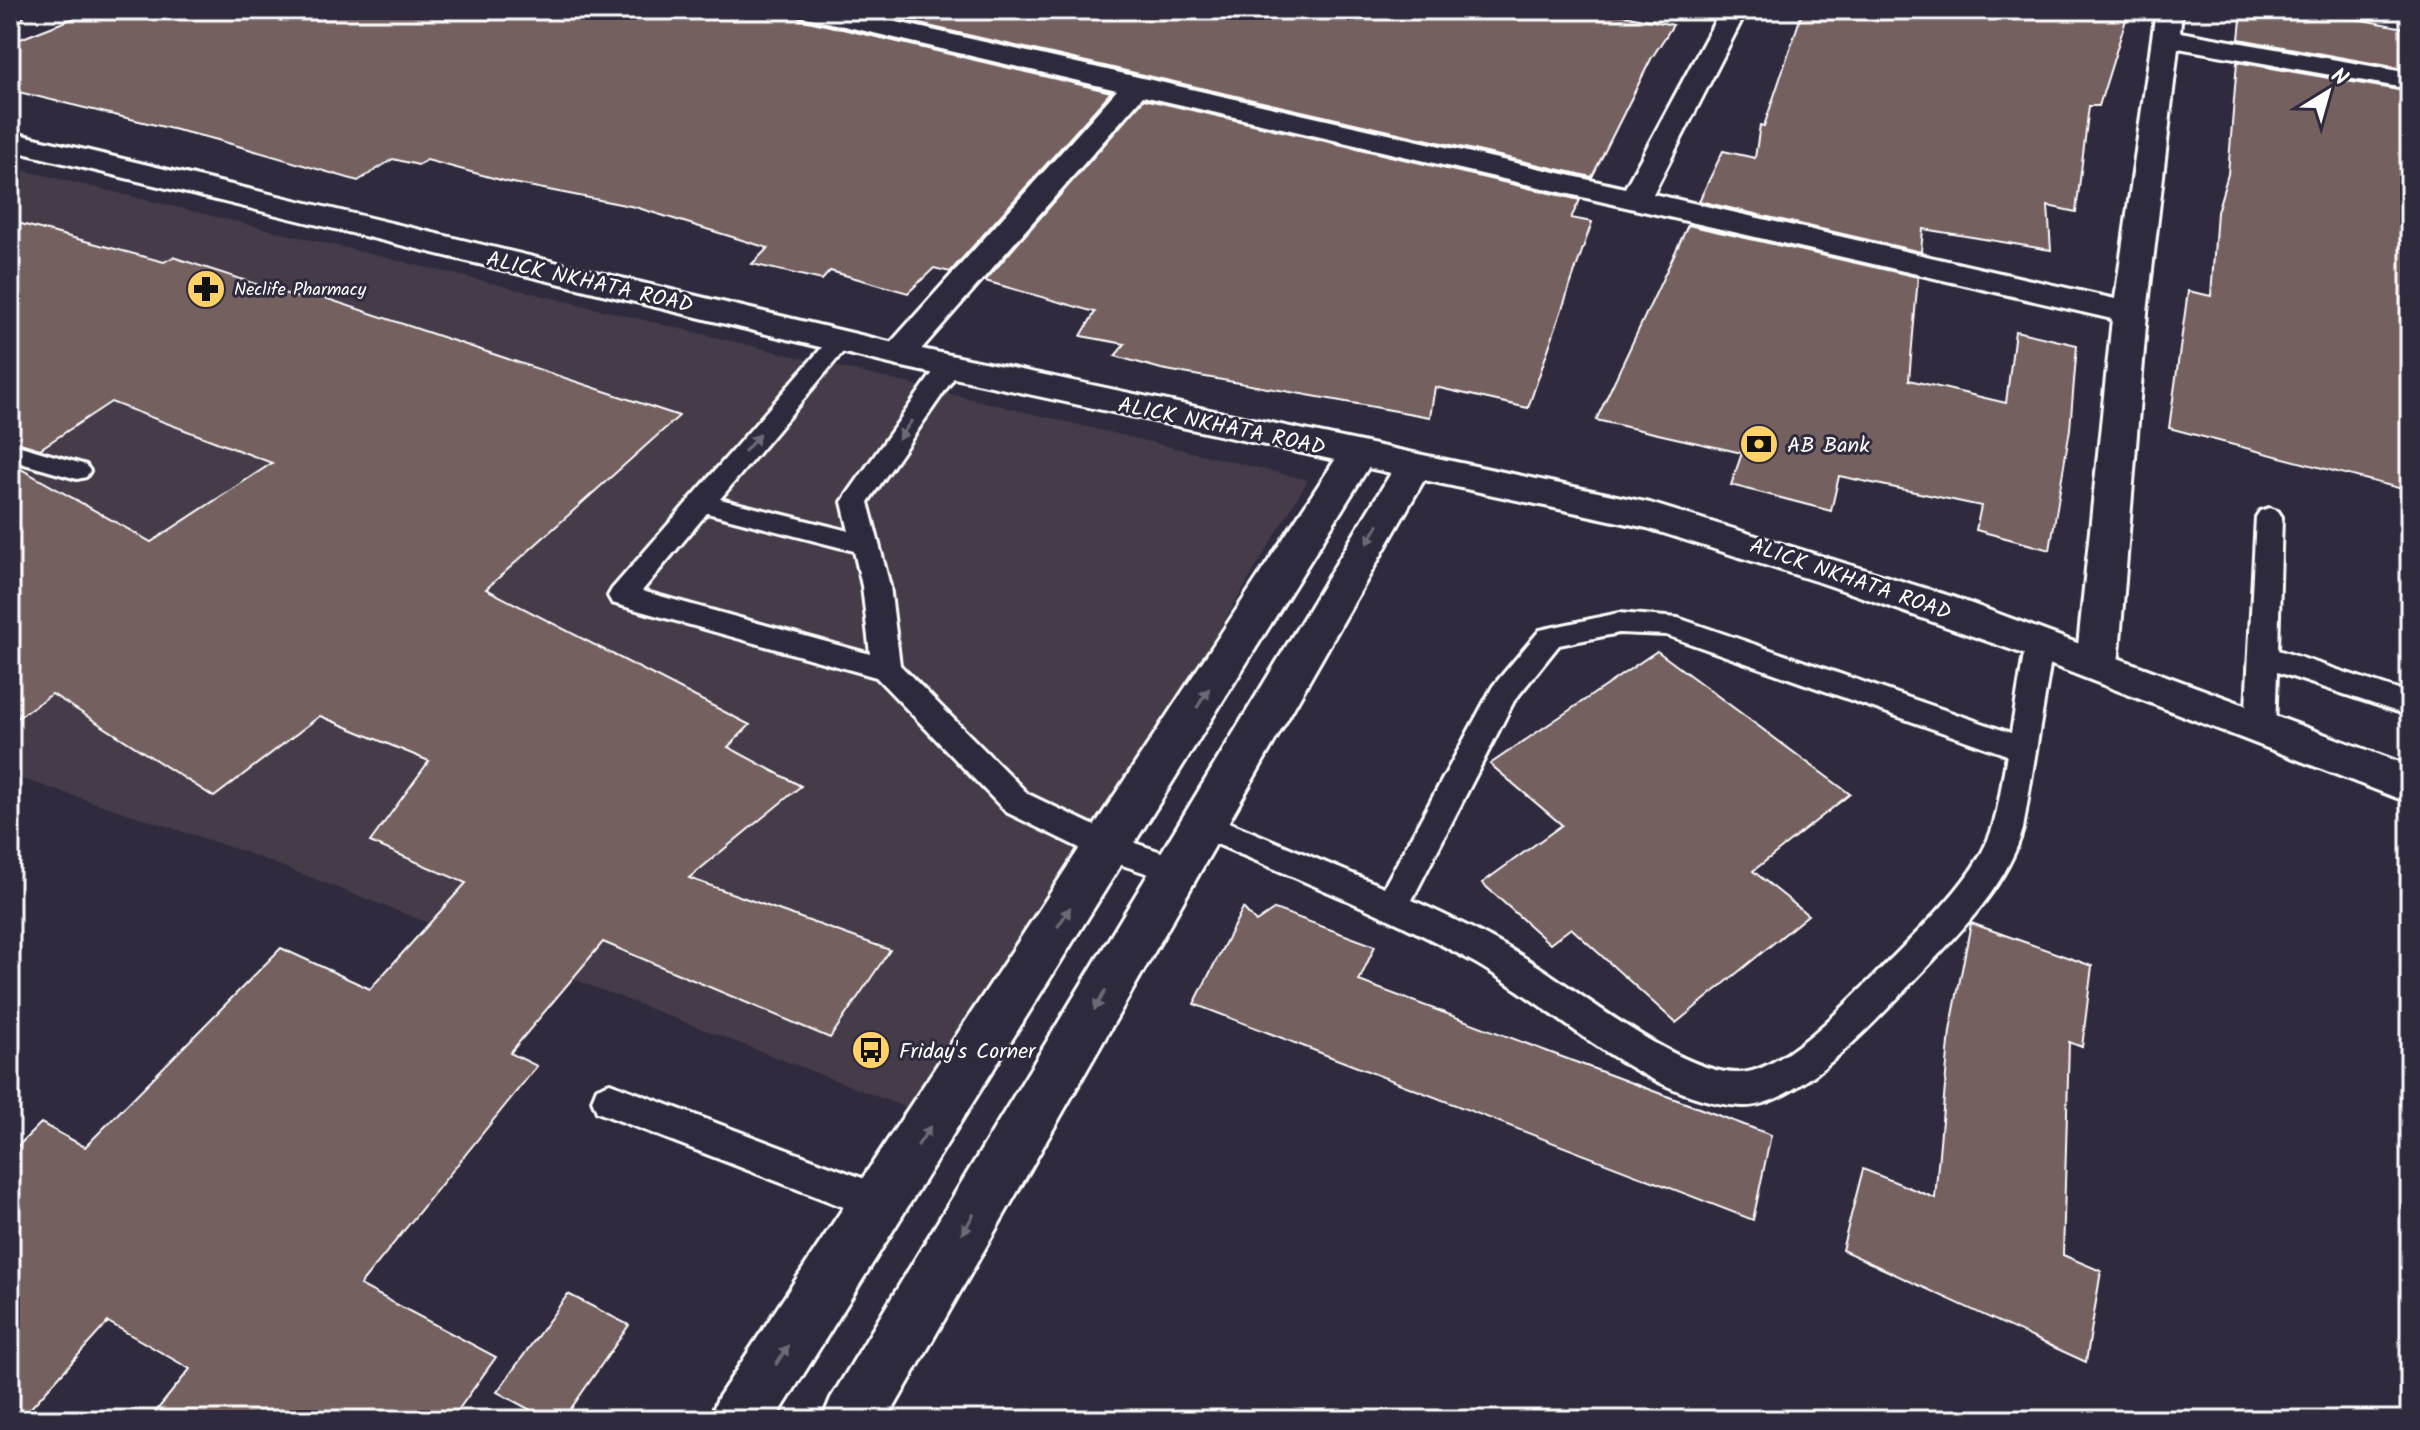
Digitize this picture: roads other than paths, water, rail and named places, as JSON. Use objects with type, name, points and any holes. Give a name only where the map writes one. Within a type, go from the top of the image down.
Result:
[{"type":"main road","points":[[810,10],[1135,88],[1636,197],[2130,313]]},
{"type":"main road","points":[[1636,197],[1730,11]]},
{"type":"main road","points":[[2097,665],[2130,313],[2168,24],[2410,81]]},
{"type":"main road","points":[[898,355],[1135,88]]},
{"type":"main road","name":"ALICK NKHATA ROAD","points":[[10,141],[898,355],[1413,467],[1563,496],[1718,534],[2040,642],[2410,785]]},
{"type":"main road","points":[[740,1420],[1109,848],[1357,455]]},
{"type":"main road","points":[[853,1420],[1413,467]]},
{"type":"lane","points":[[840,341],[622,596],[886,669],[1017,803],[1109,848],[1176,870]]},
{"type":"lane","points":[[886,669],[868,545],[855,502],[950,366]]},
{"type":"lane","points":[[10,451],[77,471]]},
{"type":"lane","points":[[701,503],[868,545]]},
{"type":"lane","points":[[2260,728],[2269,517]]},
{"type":"lane","points":[[1392,905],[1503,694],[1550,637],[1619,623],[1668,625],[2024,749]]},
{"type":"lane","points":[[1202,824],[1392,905],[1492,955],[1581,1016],[1686,1077],[1744,1090],[1762,1088],[1830,1040],[1907,966],[1999,852],[2024,749],[2040,642]]},
{"type":"lane","points":[[2263,656],[2410,705]]},
{"type":"lane","points":[[610,1100],[880,1203]]},
{"type":"place","name":"Neclife Pharmacy","points":[[206,289]]},
{"type":"place","name":"AB Bank","points":[[1759,444]]},
{"type":"place","name":"Friday's Corner","points":[[871,1050]]}]
